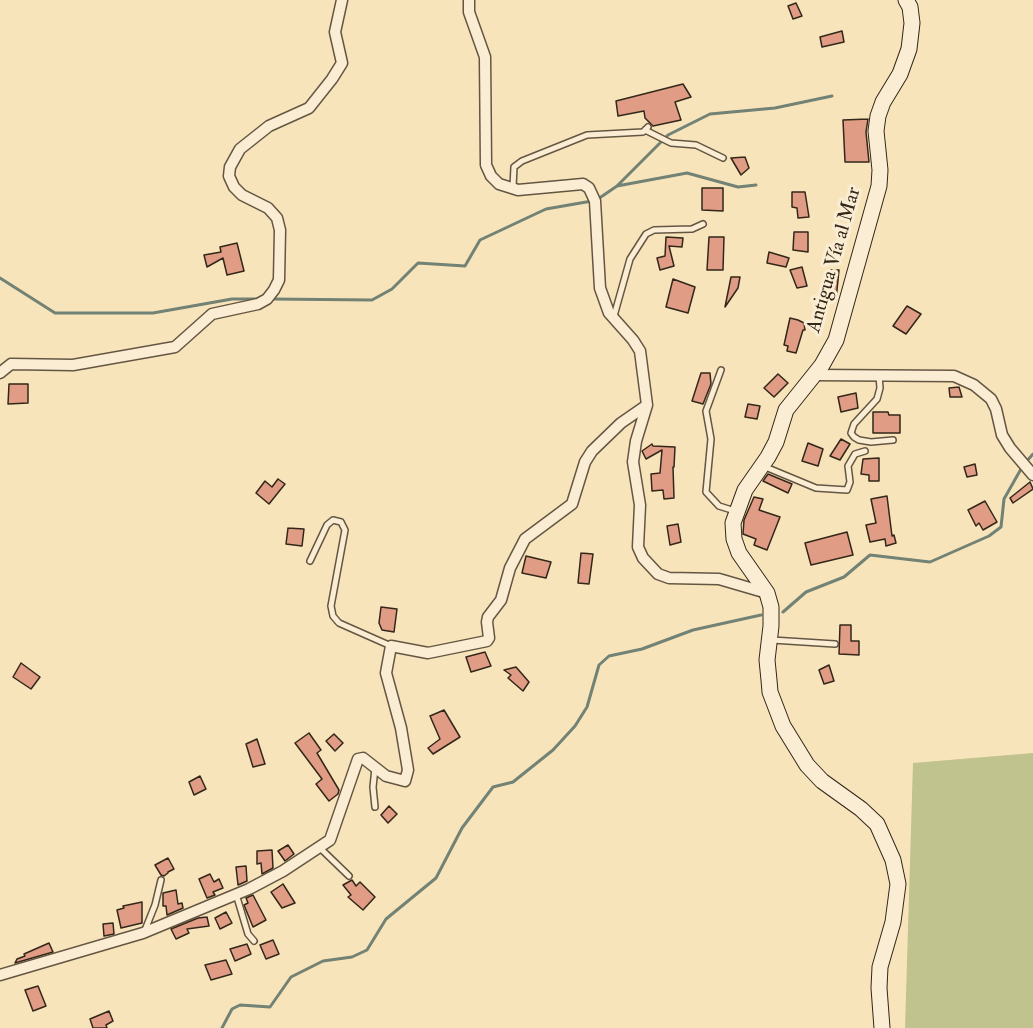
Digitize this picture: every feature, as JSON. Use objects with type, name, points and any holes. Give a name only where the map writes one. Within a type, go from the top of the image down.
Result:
[{"type":"main road","name":"Antigua Vía al Mar","points":[[882,1028],[880,968],[893,922],[898,884],[892,860],[877,824],[861,809],[822,781],[807,765],[783,726],[770,692],[767,660],[771,607],[767,593],[739,553],[732,523],[745,490],[776,442],[786,410],[831,352],[836,340],[859,254],[872,216],[879,178],[876,131],[878,116],[883,102],[900,74],[909,49],[912,23],[906,0]]},
{"type":"street","points":[[0,374],[11,364],[73,365],[175,347],[212,314],[258,304],[267,299],[279,280],[280,230],[277,218],[268,208],[242,195],[234,187],[229,176],[230,167],[240,148],[269,126],[309,108],[332,79],[342,63],[334,32],[342,0]]},
{"type":"street","points":[[469,0],[469,12],[485,57],[486,165],[495,180],[513,189],[581,183],[589,188],[596,201],[600,288],[604,302],[613,318],[640,351],[647,405],[633,459],[640,505],[638,547],[643,558],[658,574],[669,579],[719,579],[767,593]]},
{"type":"street","points":[[813,375],[954,376],[974,385],[991,399],[996,409],[1002,435],[1033,475]]},
{"type":"street","points":[[0,975],[144,933],[284,871],[320,848],[332,836],[356,761],[363,758],[386,776],[402,781],[407,779],[408,770],[401,728],[386,673],[391,646],[434,652],[487,641],[489,638],[488,617],[501,600],[510,568],[525,539],[572,504],[585,462],[592,451],[621,423],[647,405]]},
{"type":"lane","points":[[513,189],[514,167],[522,161],[587,135],[647,128],[670,142],[696,145],[723,158]]},
{"type":"lane","points":[[613,318],[630,259],[646,234],[654,230],[692,229],[703,224]]},
{"type":"lane","points":[[721,370],[706,411],[711,439],[706,492],[719,506],[736,512]]},
{"type":"lane","points":[[879,376],[880,388],[877,399],[854,424],[851,433],[859,440],[871,442],[893,440]]},
{"type":"lane","points":[[762,465],[816,488],[847,490],[850,482],[848,466],[855,454],[865,451]]},
{"type":"lane","points":[[310,561],[327,525],[333,520],[340,522],[345,530],[331,606],[333,616],[339,623],[391,646]]},
{"type":"lane","points":[[770,640],[835,644]]},
{"type":"lane","points":[[375,768],[373,787],[375,807]]},
{"type":"lane","points":[[320,848],[349,876]]},
{"type":"lane","points":[[144,933],[155,905],[161,880]]},
{"type":"lane","points":[[236,894],[248,934],[254,941]]},
{"type":"green space","points":[[1033,753],[1033,1028],[905,1028],[913,763]]},
{"type":"building","points":[[796,3],[802,16],[793,19],[788,6]]},
{"type":"building","points":[[842,31],[844,42],[822,47],[820,37]]},
{"type":"building","points":[[683,84],[691,97],[675,102],[681,120],[653,126],[645,118],[644,111],[618,116],[616,101]]},
{"type":"building","points":[[868,119],[866,132],[869,162],[845,162],[843,120]]},
{"type":"building","points":[[745,157],[749,168],[741,175],[731,158]]},
{"type":"building","points":[[702,188],[723,188],[723,211],[702,210]]},
{"type":"building","points":[[792,192],[805,192],[809,217],[798,218],[797,208],[792,207]]},
{"type":"building","points":[[794,232],[808,232],[808,252],[793,250]]},
{"type":"building","points":[[666,237],[683,238],[682,247],[669,246],[674,266],[660,270],[657,258],[665,256]]},
{"type":"building","points":[[709,237],[724,237],[723,270],[707,270]]},
{"type":"building","points":[[237,243],[244,271],[227,275],[223,258],[207,267],[204,255],[221,252],[220,247]]},
{"type":"building","points":[[769,252],[789,258],[786,267],[767,263]]},
{"type":"building","points":[[802,267],[807,286],[797,288],[790,270]]},
{"type":"building","points":[[831,270],[839,270],[836,300],[829,299]]},
{"type":"building","points":[[731,277],[740,277],[738,288],[725,307]]},
{"type":"building","points":[[673,279],[695,287],[688,313],[666,307]]},
{"type":"building","points":[[907,306],[921,314],[906,334],[893,326]]},
{"type":"building","points":[[790,318],[804,323],[805,330],[803,330],[796,353],[787,351],[788,346],[784,345]]},
{"type":"building","points":[[701,373],[710,373],[711,384],[703,404],[692,401]]},
{"type":"building","points":[[778,374],[788,383],[774,397],[764,388]]},
{"type":"building","points":[[9,384],[28,384],[28,403],[8,404]]},
{"type":"building","points":[[959,387],[962,397],[950,397],[949,388]]},
{"type":"building","points":[[856,393],[858,408],[841,412],[838,397]]},
{"type":"building","points":[[748,404],[760,406],[757,419],[745,417]]},
{"type":"building","points":[[873,412],[900,415],[900,433],[873,433]]},
{"type":"building","points":[[841,439],[850,444],[840,460],[830,456]]},
{"type":"building","points":[[808,443],[823,449],[818,466],[802,461]]},
{"type":"building","points":[[652,444],[653,446],[675,447],[674,498],[664,499],[663,490],[652,491],[651,474],[660,473],[662,450],[646,459],[642,451]]},
{"type":"building","points":[[879,458],[879,481],[869,481],[869,475],[861,474],[863,459]]},
{"type":"building","points":[[975,464],[977,475],[967,477],[964,467]]},
{"type":"building","points":[[768,474],[792,484],[788,493],[763,481]]},
{"type":"building","points":[[278,479],[285,484],[269,504],[256,493],[265,481],[272,487]]},
{"type":"building","points":[[1030,482],[1033,489],[1013,503],[1010,498]]},
{"type":"building","points":[[887,496],[892,536],[894,535],[896,543],[886,546],[885,539],[870,542],[866,525],[876,523],[871,499]]},
{"type":"building","points":[[754,497],[763,499],[759,510],[780,517],[767,550],[754,545],[756,539],[743,534],[744,520]]},
{"type":"building","points":[[985,501],[997,522],[983,530],[979,523],[976,526],[968,510]]},
{"type":"building","points":[[678,524],[681,542],[670,545],[667,526]]},
{"type":"building","points":[[288,528],[304,529],[302,546],[286,544]]},
{"type":"building","points":[[847,532],[853,555],[811,565],[805,543]]},
{"type":"building","points":[[581,553],[593,554],[589,584],[578,583]]},
{"type":"building","points":[[526,556],[551,562],[546,578],[522,573]]},
{"type":"building","points":[[381,607],[397,609],[394,632],[382,630],[379,623]]},
{"type":"building","points":[[840,625],[851,625],[851,641],[859,641],[859,655],[839,654]]},
{"type":"building","points":[[485,652],[491,666],[471,672],[466,657]]},
{"type":"building","points":[[21,663],[40,677],[31,689],[13,677]]},
{"type":"building","points":[[829,665],[834,681],[824,684],[819,670]]},
{"type":"building","points":[[516,667],[529,682],[523,691],[508,678],[511,675],[504,670]]},
{"type":"building","points":[[444,710],[460,737],[433,754],[428,748],[440,739],[430,716]]},
{"type":"building","points":[[309,733],[321,750],[317,753],[339,790],[338,794],[329,801],[316,784],[322,779],[295,743]]},
{"type":"building","points":[[334,734],[343,743],[335,751],[326,741]]},
{"type":"building","points":[[257,739],[265,764],[253,767],[246,744]]},
{"type":"building","points":[[200,776],[206,789],[194,795],[189,782]]},
{"type":"building","points":[[389,806],[397,814],[388,823],[381,815]]},
{"type":"building","points":[[288,845],[294,854],[285,861],[278,851]]},
{"type":"building","points":[[272,850],[273,868],[262,874],[261,863],[257,864],[257,851]]},
{"type":"building","points":[[168,858],[174,869],[164,876],[155,865]]},
{"type":"building","points":[[246,866],[247,881],[238,885],[236,867]]},
{"type":"building","points":[[210,874],[214,882],[219,879],[223,888],[213,892],[215,895],[207,898],[199,879]]},
{"type":"building","points":[[352,880],[356,886],[360,882],[375,897],[363,910],[348,897],[351,895],[343,885]]},
{"type":"building","points":[[283,884],[295,903],[282,908],[271,892]]},
{"type":"building","points":[[176,890],[178,904],[182,903],[183,908],[167,915],[166,906],[163,906],[163,893]]},
{"type":"building","points":[[253,895],[266,920],[253,927],[244,905],[248,903],[246,898]]},
{"type":"building","points":[[142,902],[142,923],[121,928],[117,910],[124,908],[123,906]]},
{"type":"building","points":[[226,912],[232,923],[220,929],[215,918]]},
{"type":"building","points":[[207,917],[209,926],[187,929],[189,933],[176,939],[171,929],[198,918]]},
{"type":"building","points":[[113,923],[114,934],[104,936],[103,924]]},
{"type":"building","points":[[273,940],[279,954],[266,959],[260,945]]},
{"type":"building","points":[[49,943],[53,952],[15,963],[17,959],[25,956],[24,954]]},
{"type":"building","points":[[247,944],[251,954],[235,961],[230,949]]},
{"type":"building","points":[[226,960],[232,974],[211,980],[205,965]]},
{"type":"building","points":[[38,986],[46,1006],[33,1011],[25,990]]},
{"type":"building","points":[[109,1011],[113,1021],[106,1025],[107,1028],[93,1028],[90,1019]]},
{"type":"waterway","points":[[598,199],[617,186],[668,135],[710,114],[775,108],[832,96]]},
{"type":"waterway","points":[[617,186],[687,173],[738,187],[756,185]]},
{"type":"waterway","points":[[272,299],[372,300],[392,289],[418,263],[465,266],[480,240],[546,209],[592,201]]},
{"type":"waterway","points":[[0,278],[55,313],[153,313],[232,299],[259,299]]},
{"type":"waterway","points":[[1026,462],[1033,454]]},
{"type":"waterway","points":[[783,612],[806,592],[844,577],[870,555],[930,562],[989,536],[1001,527],[1004,499],[1021,469]]},
{"type":"waterway","points":[[222,1028],[232,1009],[240,1005],[270,1007],[291,977],[323,961],[352,957],[367,950],[386,919],[436,878],[462,828],[493,787],[513,782],[553,750],[575,726],[587,707],[599,665],[609,656],[642,649],[693,630],[761,615]]}]
